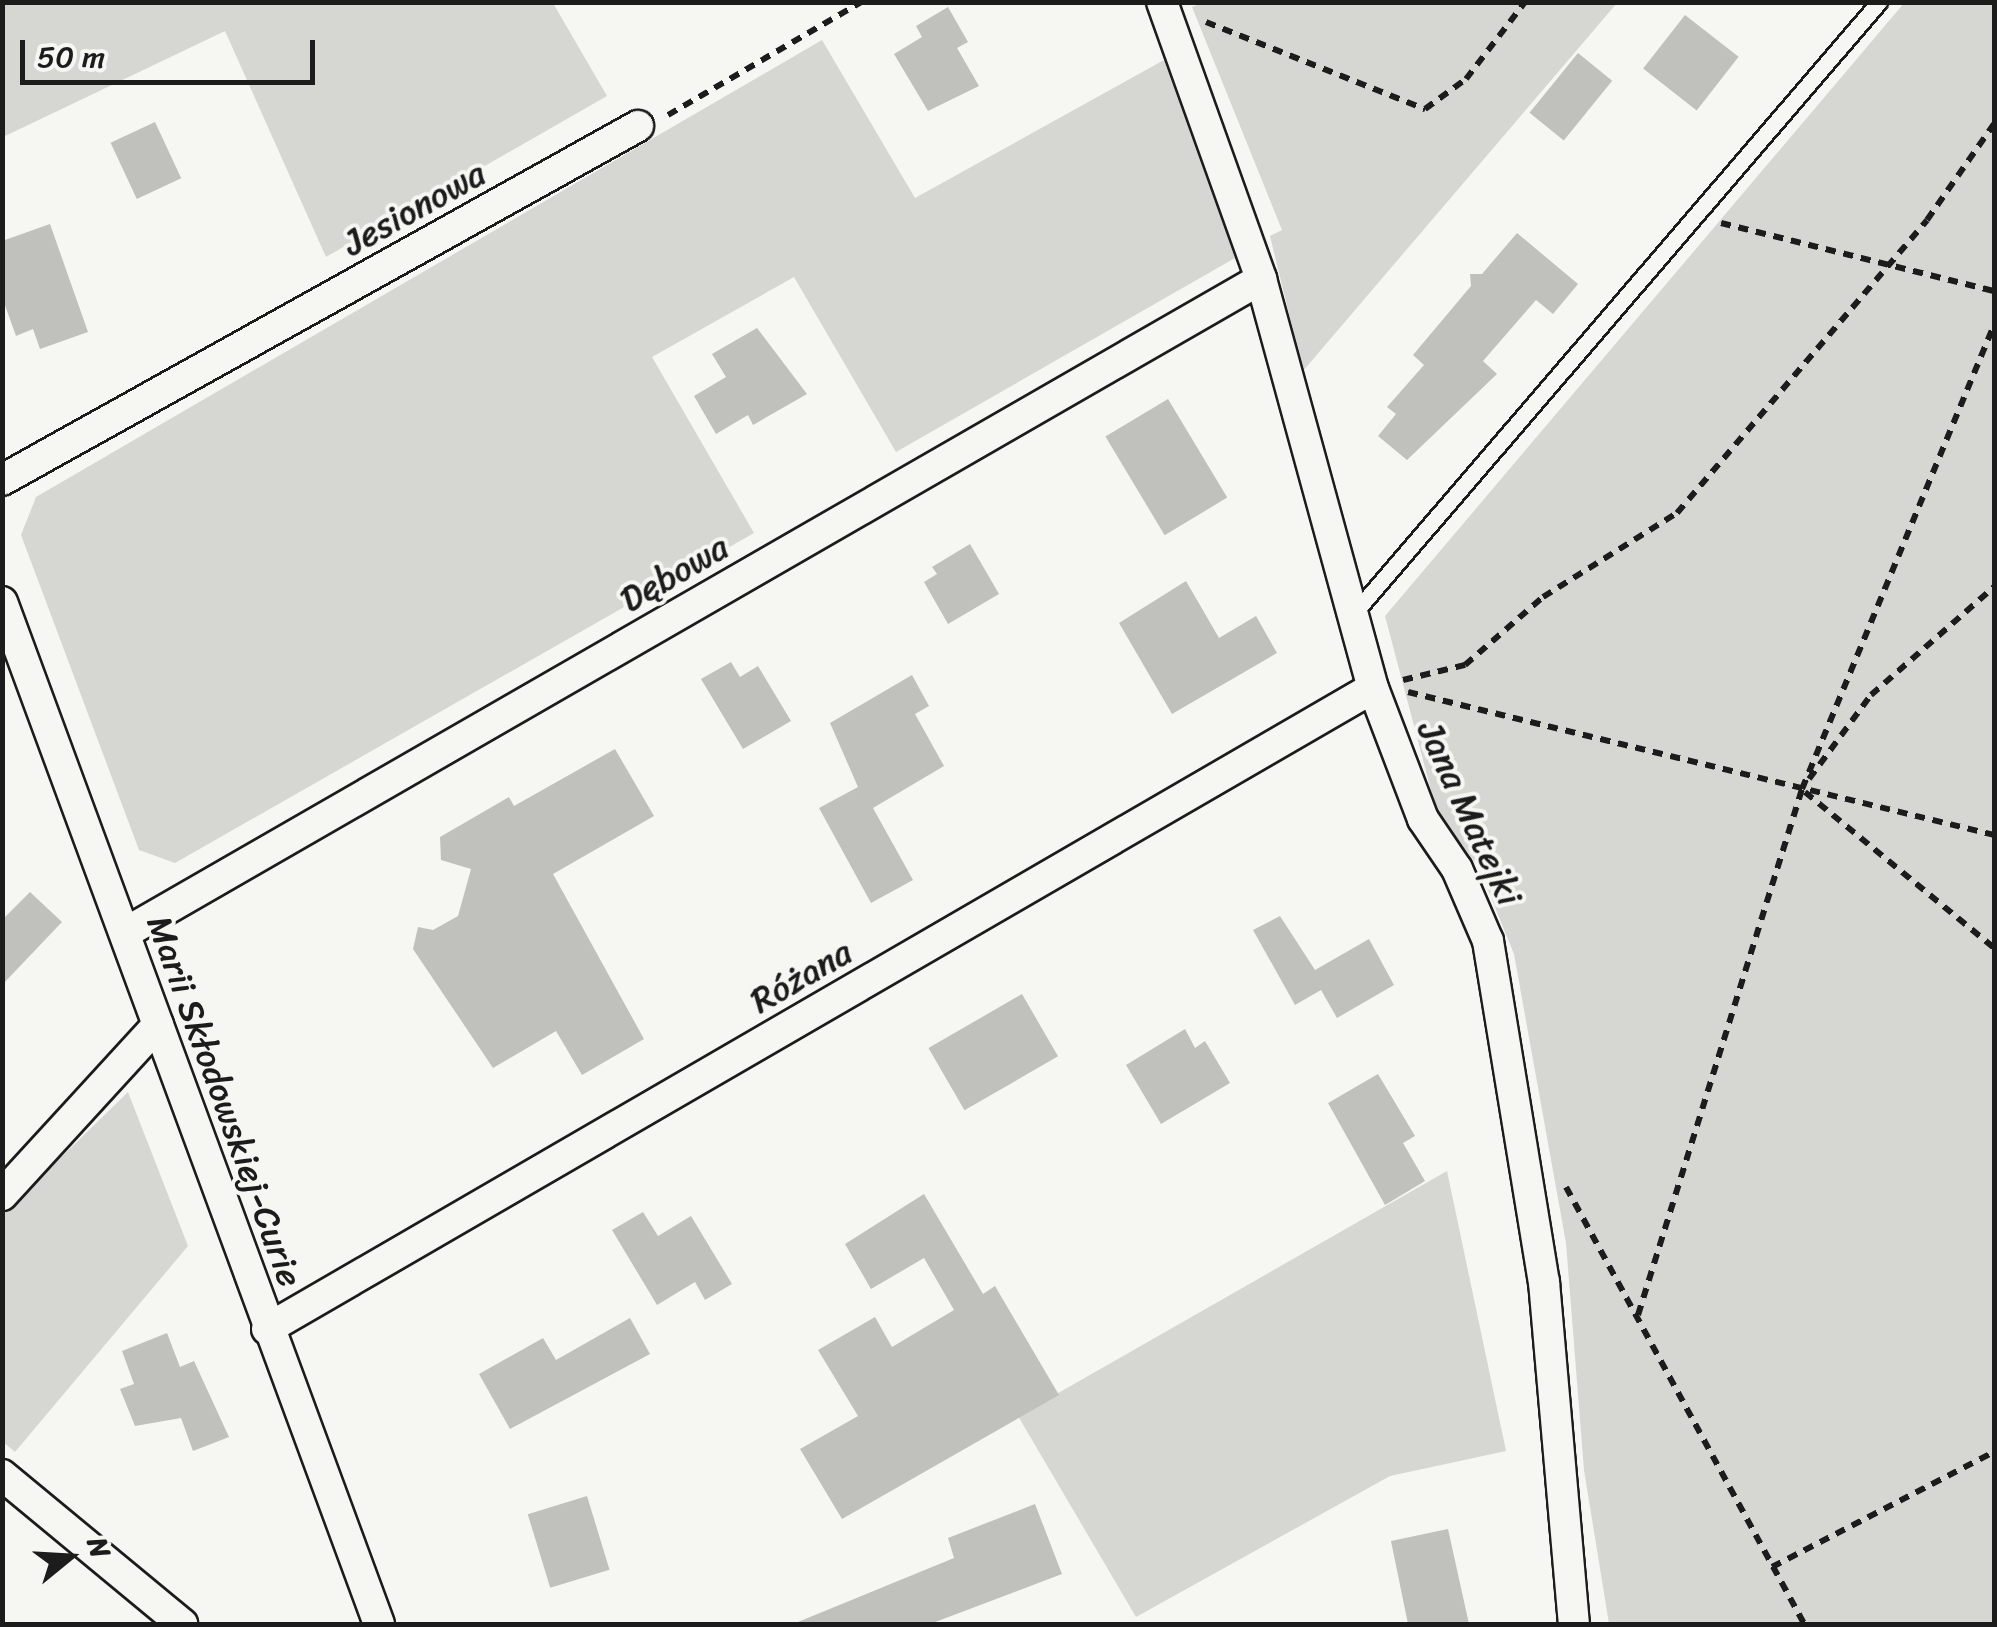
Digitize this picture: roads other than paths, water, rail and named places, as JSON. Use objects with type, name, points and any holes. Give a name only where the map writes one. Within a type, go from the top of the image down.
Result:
[{"type":"street","name":"Jana Matejki","points":[[1162,4],[1261,279],[1373,688],[1423,820],[1457,869],[1488,941],[1544,1282],[1574,1624]]},
{"type":"street","name":"Jesionowa","points":[[2,480],[638,126]]},
{"type":"street","name":"Dębowa","points":[[125,932],[1261,279]]},
{"type":"street","name":"Marii Skłodowskiej-Curie","points":[[2,602],[379,1624]]},
{"type":"street","name":"Różana","points":[[268,1329],[1373,688]]},
{"type":"street","points":[[2,1195],[158,1025]]},
{"type":"street","points":[[2,1475],[182,1624]]},
{"type":"lane","points":[[1355,612],[1880,2]]}]
